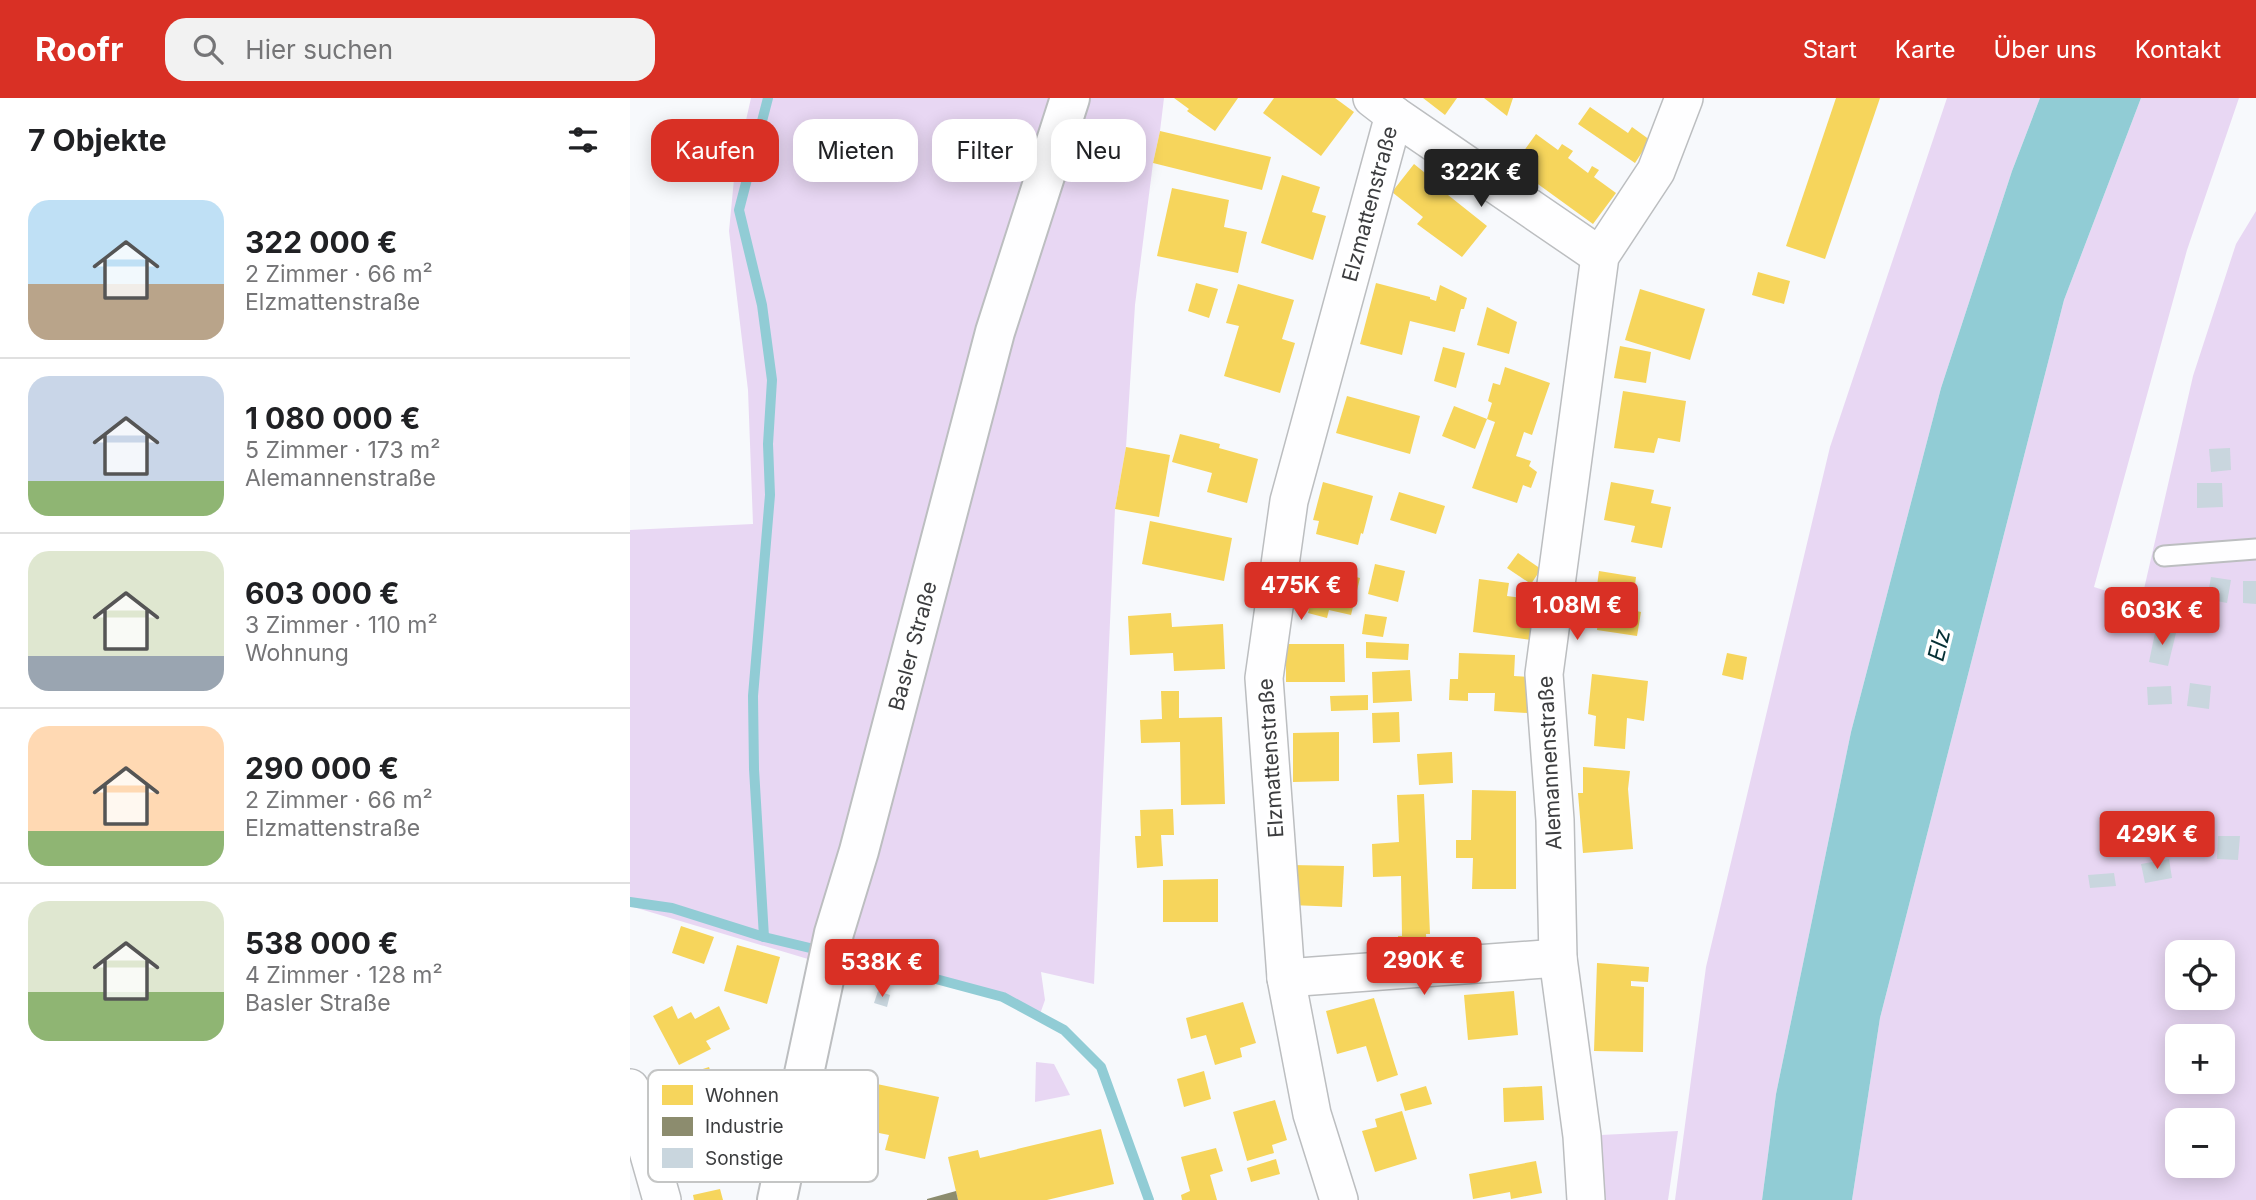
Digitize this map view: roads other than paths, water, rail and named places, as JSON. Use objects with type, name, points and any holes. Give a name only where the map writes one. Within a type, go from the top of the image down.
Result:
[{"type":"street","name":"Basler Straße","points":[[805,1070],[835,933],[995,332],[1070,98]]},
{"type":"street","name":"Alemannenstraße","points":[[1586,1200],[1582,1136],[1558,958],[1555,820],[1544,674],[1600,256],[1656,171],[1684,98]]},
{"type":"street","name":"Elzmattenstraße","points":[[1339,1200],[1312,1114],[1286,978],[1264,678],[1289,501],[1383,106],[1600,256]]},
{"type":"street","points":[[1286,978],[1558,958]]},
{"type":"street","points":[[630,1088],[648,1151]]},
{"type":"street","points":[[657,1182],[662,1200]]},
{"type":"street","name":"Basler Straße","points":[[777,1200],[781,1182]]},
{"type":"lane","points":[[2164,556],[2256,550]]},
{"type":"water","name":"Elz","points":[[2040,98],[2141,98],[2064,300],[1880,1018],[1852,1200],[1762,1200],[1776,1094],[1851,732],[1941,388],[2012,171]]},
{"type":"waterway","points":[[764,937],[754,769],[753,696],[770,495],[768,444],[772,380],[762,305],[739,210],[768,98]]},
{"type":"waterway","points":[[630,902],[672,908],[764,937],[1003,997],[1064,1030],[1101,1067],[1149,1200]]}]
